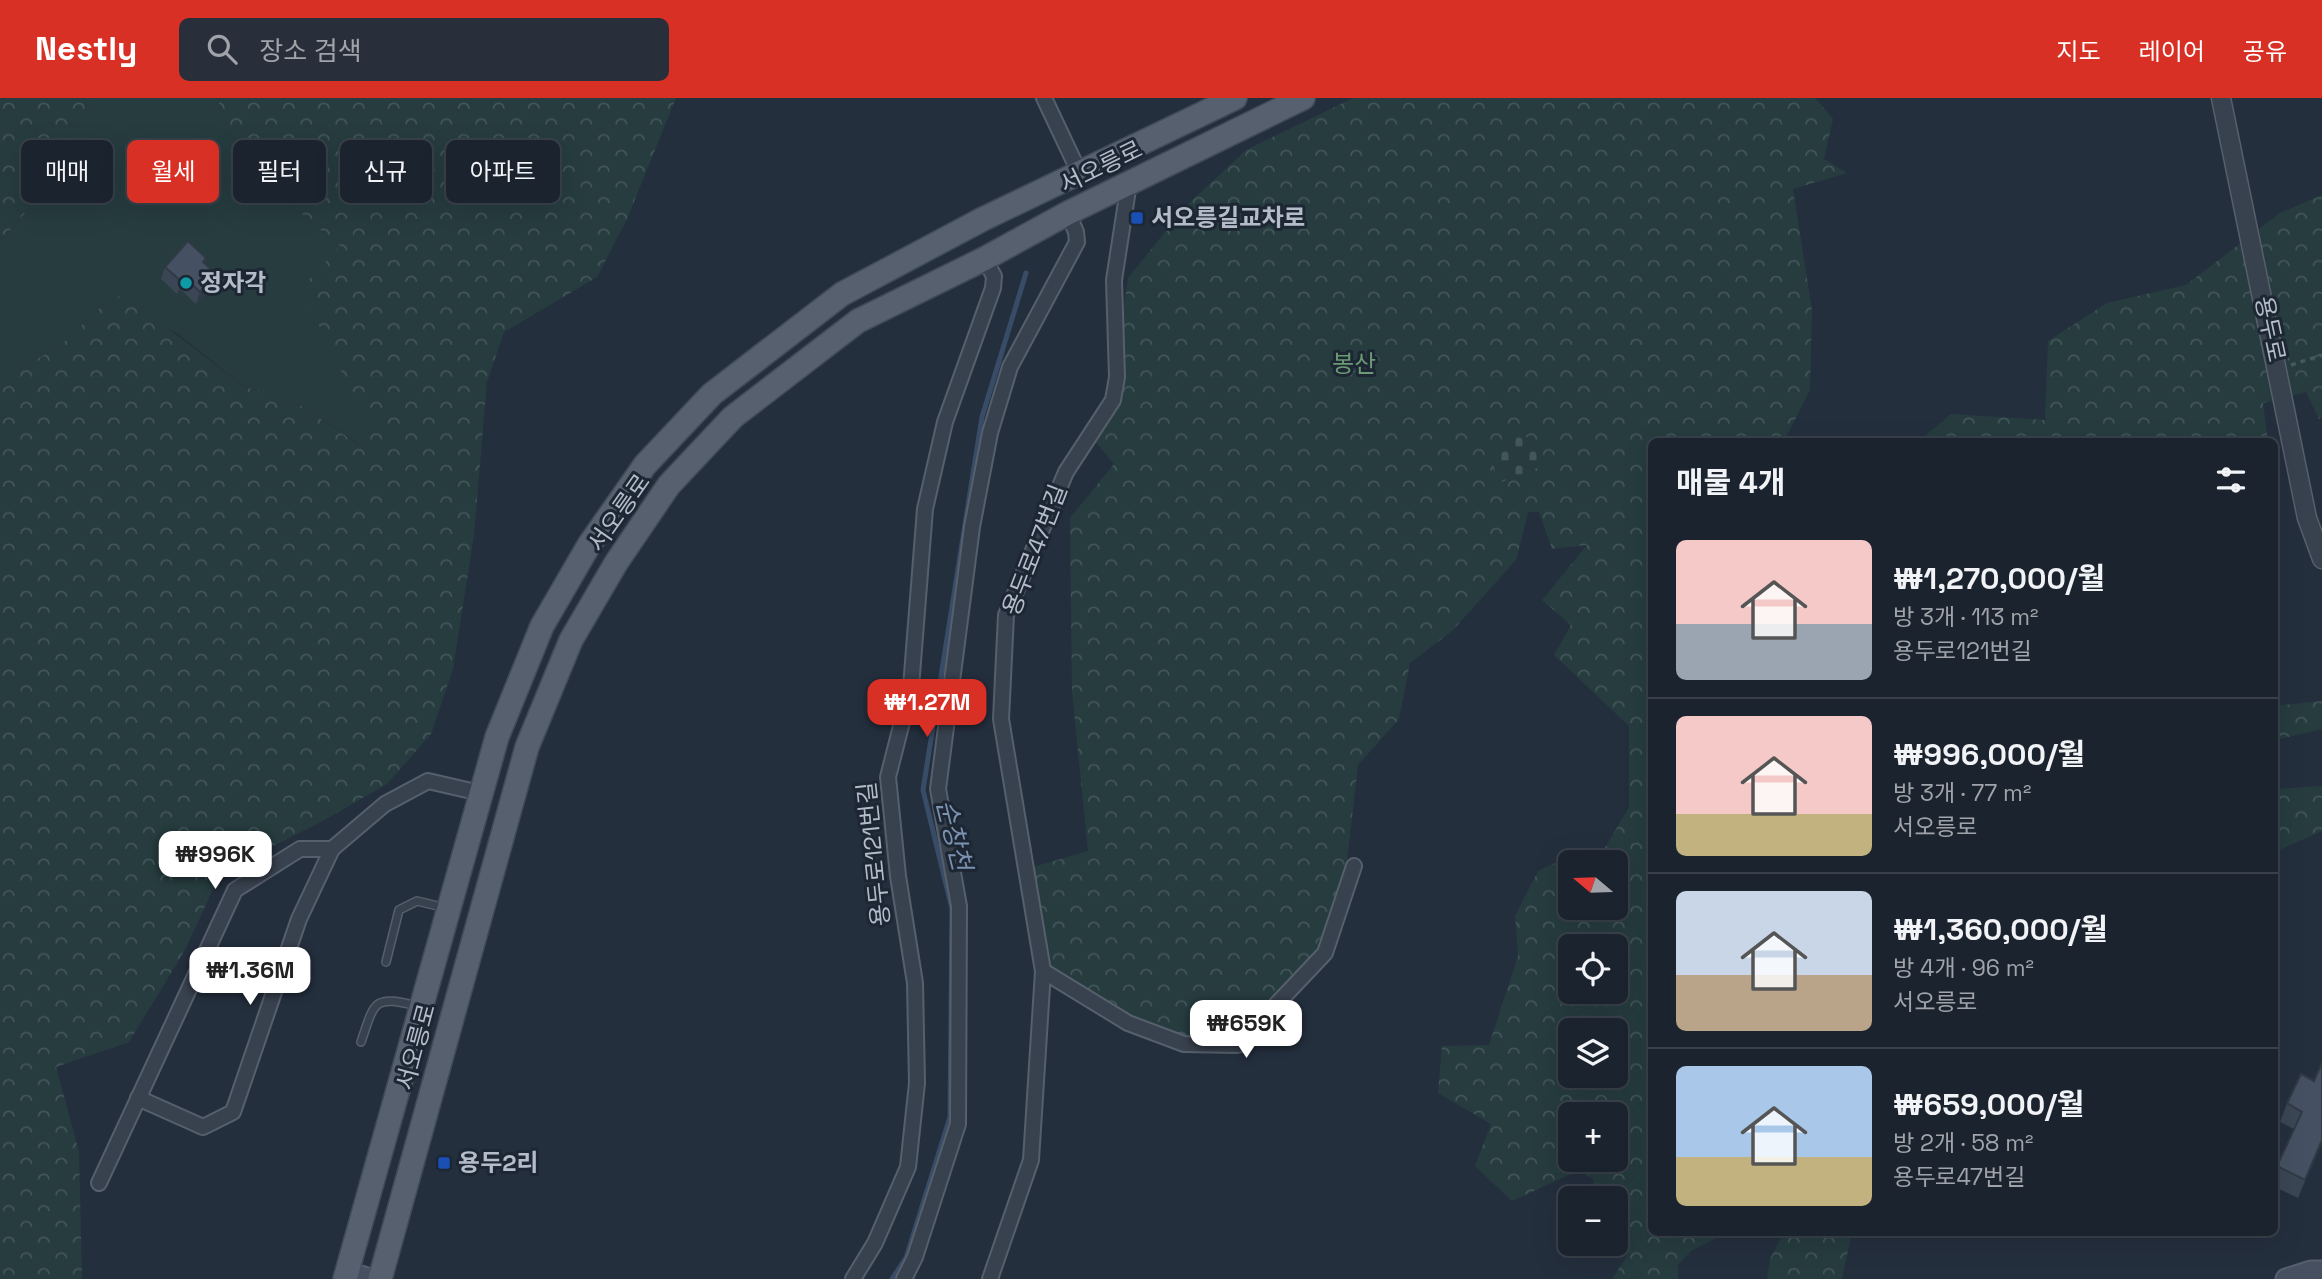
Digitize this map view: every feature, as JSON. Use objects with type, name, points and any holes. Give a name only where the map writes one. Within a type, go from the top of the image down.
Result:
[{"type":"main road","name":"서오릉로","points":[[346,1275],[480,793],[516,687],[542,626],[569,578],[645,465],[712,394],[842,294],[983,219],[1235,98]]},
{"type":"main road","name":"서오릉로","points":[[380,1279],[527,747],[571,640],[596,594],[670,485],[733,417],[858,321],[984,259],[1068,213],[1303,98]]},
{"type":"main road","points":[[2286,1279],[2311,1271],[2322,1271]]},
{"type":"main road","points":[[346,1275],[371,1279]]},
{"type":"street","name":"서오릉로","points":[[1044,98],[1080,174]]},
{"type":"street","name":"용두로","points":[[2221,98],[2307,518],[2322,559]]},
{"type":"street","name":"용두로47번길","points":[[990,1279],[1031,1160],[1043,971],[1001,719],[1006,615],[1066,471],[1113,400],[1117,377],[1114,280],[1129,183]]},
{"type":"street","points":[[904,1279],[915,1257],[958,1124],[959,906],[938,789],[972,527],[990,433],[1010,367],[1077,242],[1068,213]]},
{"type":"street","name":"용두로121번길","points":[[853,1279],[875,1243],[908,1167],[917,1083],[915,983],[898,876],[888,777],[911,687],[925,509],[945,422],[993,288],[994,276],[984,259]]},
{"type":"street","points":[[138,1098],[203,1127],[233,1112],[299,919],[332,849],[385,804],[428,781],[480,793]]},
{"type":"street","points":[[99,1183],[235,890],[300,849],[332,849]]},
{"type":"street","points":[[1043,971],[1128,1023],[1184,1044],[1238,1045],[1325,953],[1354,866]]},
{"type":"lane","points":[[386,962],[399,910],[417,901],[447,908]]},
{"type":"lane","points":[[361,1042],[372,1010],[379,1003],[389,999],[421,1007]]},
{"type":"path","points":[[2278,369],[2322,355]]},
{"type":"green space","points":[[0,98],[91,98],[70,140],[21,140],[21,203],[34,203],[0,241]]},
{"type":"green space","points":[[91,98],[217,98],[230,133],[235,140],[233,140],[233,203],[289,203],[341,246],[360,409],[370,430],[359,444],[300,405],[243,386],[178,334],[111,297],[60,346],[0,380],[0,241],[34,203],[113,203],[113,140],[70,140]]},
{"type":"green space","points":[[217,98],[676,98],[627,219],[597,277],[504,332],[487,382],[474,535],[453,669],[431,734],[387,784],[321,822],[221,872],[185,950],[129,1042],[56,1067],[79,1152],[82,1279],[0,1279],[0,380],[60,346],[111,297],[126,296],[243,386],[300,405],[358,444],[370,431],[301,288],[340,246],[289,203],[326,203],[326,140],[235,140],[230,133]]},
{"type":"green space","name":"봉산","points":[[1353,98],[1815,98],[1833,119],[1824,159],[1847,173],[1793,189],[1812,310],[1810,390],[1786,438],[1648,438],[1648,1236],[1720,1236],[1691,1251],[1678,1265],[1678,1279],[1612,1279],[1629,1253],[1628,1186],[1592,1186],[1594,1180],[1583,1172],[1628,1172],[1628,1102],[1558,1102],[1558,1172],[1576,1172],[1512,1201],[1475,1166],[1491,1124],[1438,1093],[1442,1046],[1489,1045],[1518,956],[1515,916],[1538,871],[1558,862],[1558,920],[1628,920],[1628,850],[1604,850],[1629,807],[1629,726],[1554,655],[1571,625],[1542,600],[1587,545],[1552,549],[1539,512],[1528,512],[1516,560],[1452,631],[1410,663],[1399,719],[1358,765],[1347,861],[1318,951],[1234,1037],[1186,1039],[1132,1018],[1049,969],[1033,867],[1088,851],[1072,692],[1070,518],[1114,464],[1095,441],[1124,386],[1121,326],[1128,278],[1186,206],[1246,150]]},
{"type":"green space","points":[[2322,195],[2322,417],[2319,419],[2306,392],[2263,403],[2268,438],[1923,438],[1951,414],[2045,420],[2048,341],[2107,303],[2186,285],[2280,213]]},
{"type":"green space","points":[[1508,435],[1529,438],[1537,445],[1547,464],[1499,483],[1490,461],[1495,447]]},
{"type":"green space","points":[[2322,701],[2322,729],[2278,739],[2278,706]]},
{"type":"green space","points":[[2322,786],[2322,831],[2278,851],[2278,789]]},
{"type":"green space","points":[[1782,1236],[1851,1236],[1842,1279],[1767,1279],[1770,1259]]},
{"type":"building","points":[[188,241],[206,258],[203,262],[217,275],[200,292],[185,278],[182,282],[165,267]]},
{"type":"building","points":[[2322,1063],[2322,1140],[2305,1180],[2278,1166],[2278,1164],[2302,1112],[2287,1103],[2301,1074],[2314,1081]]},
{"type":"waterway","name":"순창천","points":[[892,1279],[906,1258],[950,1117],[952,909],[923,790],[982,417],[1026,273]]},
{"type":"place","name":"서오릉길교차로","points":[[1137,218]]},
{"type":"place","name":"정자각","points":[[186,283]]},
{"type":"place","name":"용두2리","points":[[444,1163]]}]
